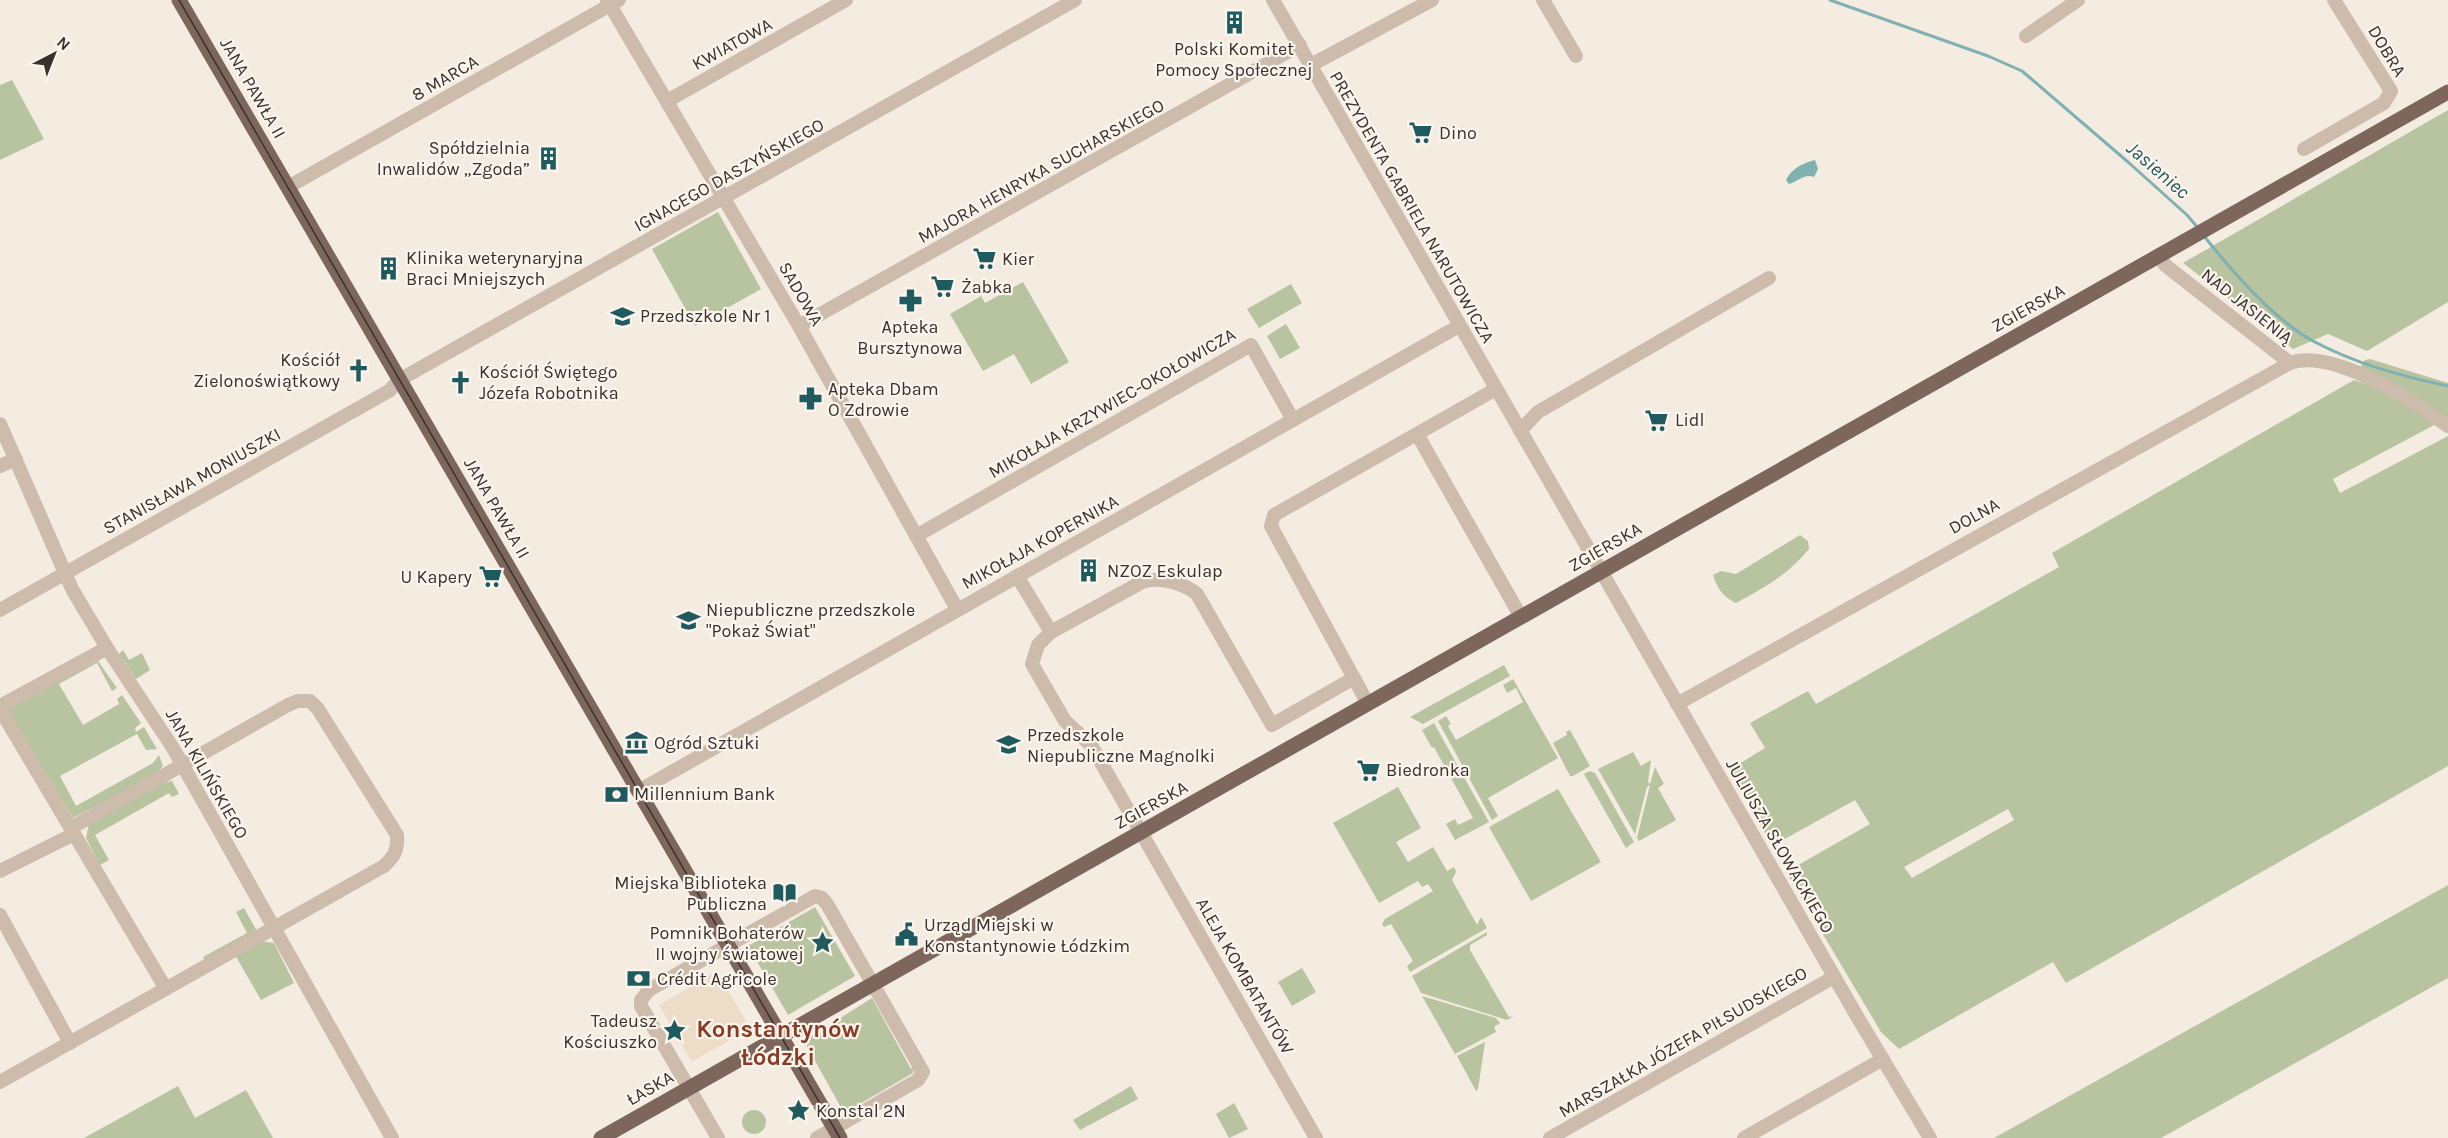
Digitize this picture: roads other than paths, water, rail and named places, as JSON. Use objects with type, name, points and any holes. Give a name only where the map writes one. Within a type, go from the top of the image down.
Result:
[{"type":"main road","name":"JANA PAWŁA II","points":[[178,0],[640,790],[837,1133]]},
{"type":"main road","name":"ZGIERSKA","points":[[781,1036],[2448,92]]},
{"type":"main road","name":"ŁASKA","points":[[601,1138],[781,1036]]},
{"type":"street","name":"KWIATOWA","points":[[667,101],[846,0]]},
{"type":"street","name":"IGNACEGO DASZYŃSKIEGO","points":[[399,380],[1075,0]]},
{"type":"street","name":"PREZYDENTA GABRIELA NARUTOWICZA","points":[[1273,0],[1601,571]]},
{"type":"street","points":[[1311,65],[1432,0]]},
{"type":"street","points":[[1543,0],[1576,56]]},
{"type":"street","points":[[2026,36],[2078,0]]},
{"type":"street","name":"DOBRA","points":[[2304,148],[2385,102],[2391,91],[2334,0]]},
{"type":"street","name":"8 MARCA","points":[[288,187],[612,2]]},
{"type":"street","name":"SADOWA","points":[[612,2],[667,101],[799,326],[957,609]]},
{"type":"street","name":"MAJORA HENRYKA SUCHARSKIEGO","points":[[799,326],[1300,45]]},
{"type":"street","name":"NAD JASIENIĄ","points":[[2160,256],[2165,265],[2290,363],[2313,360],[2374,380],[2448,426]]},
{"type":"street","points":[[1520,431],[1538,412],[1769,278]]},
{"type":"street","name":"MIKOŁAJA KOPERNIKA","points":[[640,790],[1459,326]]},
{"type":"street","name":"MIKOŁAJA KRZYWIEC-OKOŁOWICZA","points":[[916,536],[1251,345],[1293,420]]},
{"type":"street","name":"DOLNA","points":[[1677,704],[2290,363]]},
{"type":"street","name":"STANISŁAWA MONIUSZKI","points":[[0,610],[389,391],[399,380]]},
{"type":"street","points":[[1368,704],[1271,526],[1271,520],[1287,507],[1496,389]]},
{"type":"street","name":"JANA KILIŃSKIEGO","points":[[0,424],[65,573],[107,648],[157,722],[182,765],[392,1138]]},
{"type":"street","points":[[1417,434],[1521,617]]},
{"type":"street","points":[[0,466],[16,459]]},
{"type":"street","name":"JULIUSZA SŁOWACKIEGO","points":[[1601,571],[1834,977],[1930,1138]]},
{"type":"street","points":[[1017,576],[1051,632],[1142,582],[1154,579],[1176,584],[1197,594],[1272,725],[1354,678]]},
{"type":"street","name":"ALEJA KOMBATANTÓW","points":[[1051,632],[1038,645],[1032,664],[1065,721],[1091,746],[1316,1138]]},
{"type":"street","points":[[107,648],[0,708],[166,989]]},
{"type":"street","points":[[0,870],[73,831],[182,765],[298,701],[310,701],[318,709],[397,835],[398,846],[394,857],[384,866],[70,1043],[1,1079]]},
{"type":"street","points":[[718,1138],[641,1006],[641,999],[649,990],[815,896],[826,904],[922,1066],[922,1077],[837,1133],[817,1138]]},
{"type":"street","points":[[0,915],[70,1043]]},
{"type":"street","name":"MARSZAŁKA JÓZEFA PIŁSUDSKIEGO","points":[[1550,1138],[1834,977]]},
{"type":"street","points":[[1744,1138],[1883,1059]]},
{"type":"water","points":[[1815,160],[1818,169],[1814,177],[1804,177],[1789,184],[1786,180],[1795,169]]},
{"type":"waterway","name":"Jasieniec","points":[[1830,0],[1988,56],[2022,71],[2128,162],[2187,215],[2198,228]]},
{"type":"waterway","name":"Jasieniec","points":[[2204,236],[2268,308],[2298,332],[2329,349],[2379,368],[2448,386]]},
{"type":"tram line","points":[[179,0],[840,1138]]},
{"type":"place","name":"Polski Komitet Pomocy Społecznej","points":[[1234,23]]},
{"type":"place","name":"Dino","points":[[1421,133]]},
{"type":"place","name":"Spółdzielnia Inwalidów „Zgoda”","points":[[548,158]]},
{"type":"place","name":"Kier","points":[[984,259]]},
{"type":"place","name":"Klinika weterynaryjna Braci Mniejszych","points":[[388,268]]},
{"type":"place","name":"Żabka","points":[[943,287]]},
{"type":"place","name":"Apteka Bursztynowa","points":[[910,301]]},
{"type":"place","name":"Przedszkole Nr 1","points":[[622,316]]},
{"type":"place","name":"Kościół Zielonoświątkowy","points":[[358,370]]},
{"type":"place","name":"Kościół Świętego Józefa Robotnika","points":[[461,382]]},
{"type":"place","name":"Apteka Dbam O Zdrowie","points":[[810,399]]},
{"type":"place","name":"Lidl","points":[[1657,420]]},
{"type":"place","name":"NZOZ Eskulap","points":[[1089,571]]},
{"type":"place","name":"U Kapery","points":[[490,577]]},
{"type":"place","name":"Niepubliczne przedszkole \"Pokaż Świat\"","points":[[688,620]]},
{"type":"place","name":"Ogród Sztuki","points":[[636,743]]},
{"type":"place","name":"Przedszkole Niepubliczne Magnolki","points":[[1009,745]]},
{"type":"place","name":"Biedronka","points":[[1368,770]]},
{"type":"place","name":"Millennium Bank","points":[[616,794]]},
{"type":"place","name":"Miejska Biblioteka Publiczna","points":[[785,893]]},
{"type":"place","name":"Urząd Miejski w Konstantynowie Łódzkim","points":[[906,935]]},
{"type":"place","name":"Pomnik Bohaterów II wojny światowej","points":[[822,943]]},
{"type":"place","name":"Crédit Agricole","points":[[639,979]]},
{"type":"place","name":"Tadeusz Kościuszko","points":[[675,1031]]},
{"type":"place","name":"Konstal 2N","points":[[798,1111]]},
{"type":"district","name":"Konstantynów Łódzki","points":[[778,1043]]}]
